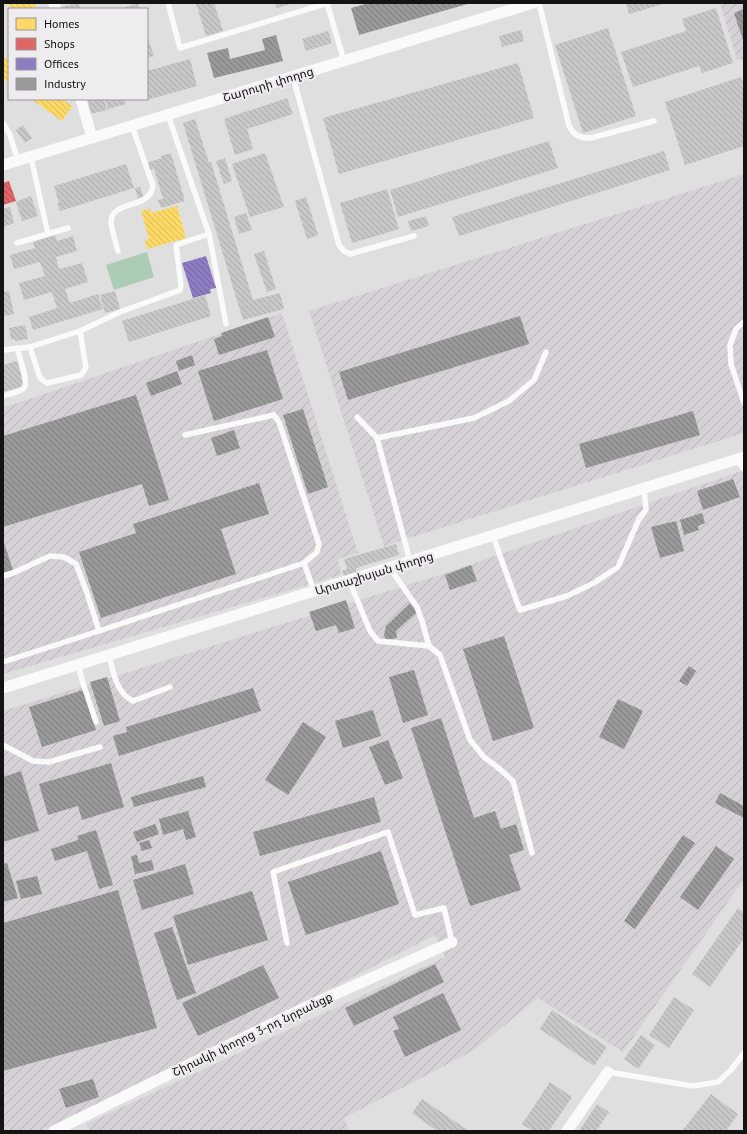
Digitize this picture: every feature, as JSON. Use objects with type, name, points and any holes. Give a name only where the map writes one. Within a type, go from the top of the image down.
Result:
[{"type":"street","name":"Շարուրի փողոց","points":[[3,165],[533,3]]},
{"type":"street","points":[[81,100],[92,138]]},
{"type":"street","name":"Արտաշիսյան փողոց","points":[[3,688],[740,459]]},
{"type":"street","name":"Շիրակի փողոց 3-րդ նրբանցք","points":[[54,1131],[304,1008],[452,942]]},
{"type":"street","points":[[567,1131],[608,1072]]},
{"type":"lane","points":[[168,3],[180,48],[328,3],[344,61]]},
{"type":"lane","points":[[539,3],[569,126],[574,134],[583,138],[591,138],[654,120]]},
{"type":"lane","points":[[293,76],[339,245],[344,251],[350,254],[414,236]]},
{"type":"lane","points":[[168,115],[209,234],[226,324]]},
{"type":"lane","points":[[3,123],[10,135],[18,161]]},
{"type":"lane","points":[[118,251],[111,220],[113,215],[117,209],[144,200],[151,194],[153,186],[132,126]]},
{"type":"lane","points":[[31,157],[48,234]]},
{"type":"lane","points":[[17,244],[68,228]]},
{"type":"lane","points":[[3,350],[30,347],[80,331],[120,312],[180,290],[181,286],[176,245],[209,234]]},
{"type":"lane","points":[[744,322],[736,329],[730,345],[731,364],[744,403]]},
{"type":"lane","points":[[30,347],[40,378],[47,383],[81,375],[86,368],[80,331]]},
{"type":"lane","points":[[3,396],[25,388],[26,380],[17,348]]},
{"type":"lane","points":[[377,438],[474,418],[509,401],[534,380],[546,352]]},
{"type":"lane","points":[[3,662],[304,563],[317,552],[319,544],[279,422],[274,416],[185,435]]},
{"type":"lane","points":[[357,417],[377,438],[410,561]]},
{"type":"lane","points":[[740,459],[744,469]]},
{"type":"lane","points":[[494,535],[500,556],[520,610],[567,596],[594,583],[618,567],[639,519],[646,510],[644,489]]},
{"type":"lane","points":[[3,576],[50,556],[64,557],[76,564],[99,631]]},
{"type":"lane","points":[[304,563],[314,591]]},
{"type":"lane","points":[[390,568],[417,607],[429,646]]},
{"type":"lane","points":[[349,580],[370,631],[378,641],[429,646],[440,655],[470,740],[484,757],[513,781],[532,854]]},
{"type":"lane","points":[[109,655],[114,675],[122,692],[130,700],[133,701],[170,687]]},
{"type":"lane","points":[[78,665],[96,722]]},
{"type":"lane","points":[[3,744],[33,761],[49,762],[100,747]]},
{"type":"lane","points":[[288,943],[273,872],[388,832],[415,915],[444,908],[452,942]]},
{"type":"lane","points":[[608,1072],[693,1086],[718,1082],[731,1070],[744,1053]]},
{"type":"shaded area","points":[[720,3],[744,3],[744,59],[737,60]]},
{"type":"shaded area","points":[[744,174],[744,433],[384,546],[309,311]]},
{"type":"shaded area","points":[[282,313],[358,553],[338,559],[341,575],[3,674],[3,408]]},
{"type":"shaded area","points":[[744,470],[744,879],[623,1052],[538,998],[473,1051],[344,1118],[350,1131],[90,1131],[86,1124],[445,957],[435,935],[109,1101],[40,1131],[3,1131],[3,711],[443,574]]},
{"type":"green space","points":[[147,252],[154,277],[114,290],[106,265]]},
{"type":"building: Homes","points":[[5,3],[37,3],[34,8],[12,8]]},
{"type":"building: Homes","points":[[3,56],[8,60],[8,82],[3,79]]},
{"type":"building: Homes","points":[[32,100],[63,100],[72,106],[62,121]]},
{"type":"building: Homes","points":[[177,206],[186,238],[147,249],[145,240],[149,239],[141,211],[150,209],[151,213]]},
{"type":"building: Shops","points":[[9,181],[16,201],[3,205],[3,183]]},
{"type":"building: Offices","points":[[206,256],[216,288],[210,289],[211,293],[193,298],[182,263]]},
{"type":"building: Industry","points":[[369,3],[471,3],[359,35],[351,8]]},
{"type":"building: Industry","points":[[744,9],[744,43],[734,13]]},
{"type":"building: Industry","points":[[276,35],[283,61],[214,78],[207,53],[228,48],[230,59],[265,50],[262,39]]},
{"type":"building: Industry","points":[[520,316],[529,344],[348,400],[339,372]]},
{"type":"building: Industry","points":[[268,317],[275,337],[219,355],[214,339],[222,336],[221,333]]},
{"type":"building: Industry","points":[[267,350],[283,399],[214,421],[198,371]]},
{"type":"building: Industry","points":[[192,355],[195,365],[179,371],[176,361]]},
{"type":"building: Industry","points":[[177,371],[182,384],[151,396],[146,383]]},
{"type":"building: Industry","points":[[136,395],[169,500],[149,506],[142,484],[3,527],[3,436]]},
{"type":"building: Industry","points":[[303,409],[328,487],[308,494],[283,415]]},
{"type":"building: Industry","points":[[693,411],[700,435],[586,468],[579,444]]},
{"type":"building: Industry","points":[[234,430],[240,448],[217,456],[211,438]]},
{"type":"building: Industry","points":[[733,479],[740,497],[703,510],[697,491]]},
{"type":"building: Industry","points":[[259,483],[269,514],[221,529],[236,574],[101,618],[79,552],[136,533],[133,524]]},
{"type":"building: Industry","points":[[702,513],[705,523],[698,526],[699,530],[684,535],[680,520]]},
{"type":"building: Industry","points":[[676,521],[684,551],[660,558],[651,527]]},
{"type":"building: Industry","points":[[3,540],[13,570],[3,573]]},
{"type":"building: Industry","points":[[471,565],[477,581],[450,590],[445,575]]},
{"type":"building: Industry","points":[[346,600],[355,628],[339,633],[336,625],[316,631],[309,612]]},
{"type":"building: Industry","points":[[410,603],[417,612],[396,631],[397,638],[386,640],[384,635],[386,626]]},
{"type":"building: Industry","points":[[504,636],[534,728],[493,741],[463,649]]},
{"type":"building: Industry","points":[[689,666],[696,671],[687,686],[679,681]]},
{"type":"building: Industry","points":[[414,670],[428,715],[403,723],[389,677]]},
{"type":"building: Industry","points":[[107,677],[120,721],[104,726],[90,682]]},
{"type":"building: Industry","points":[[253,688],[261,711],[119,756],[113,736],[127,732],[126,727]]},
{"type":"building: Industry","points":[[83,690],[96,730],[42,747],[29,707]]},
{"type":"building: Industry","points":[[618,699],[643,711],[624,749],[599,737]]},
{"type":"building: Industry","points":[[373,710],[381,736],[343,748],[335,721]]},
{"type":"building: Industry","points":[[441,718],[474,818],[495,811],[501,829],[516,824],[524,850],[509,855],[521,890],[470,906],[411,728]]},
{"type":"building: Industry","points":[[303,722],[326,737],[288,795],[265,780]]},
{"type":"building: Industry","points":[[388,740],[403,778],[385,785],[369,747]]},
{"type":"building: Industry","points":[[111,763],[124,807],[82,820],[78,806],[48,815],[39,784]]},
{"type":"building: Industry","points":[[21,771],[39,831],[3,842],[3,777]]},
{"type":"building: Industry","points":[[203,776],[206,787],[134,807],[131,797]]},
{"type":"building: Industry","points":[[720,793],[744,806],[744,818],[715,803]]},
{"type":"building: Industry","points":[[374,797],[381,822],[260,856],[253,832]]},
{"type":"building: Industry","points":[[188,811],[196,837],[186,840],[183,829],[163,835],[159,819]]},
{"type":"building: Industry","points":[[155,824],[159,834],[137,842],[133,832]]},
{"type":"building: Industry","points":[[96,830],[113,885],[99,889],[87,851],[55,861],[51,849],[78,840],[77,836]]},
{"type":"building: Industry","points":[[683,835],[695,843],[635,929],[624,921]]},
{"type":"building: Industry","points":[[149,840],[152,848],[142,851],[139,843]]},
{"type":"building: Industry","points":[[716,846],[734,859],[698,910],[680,897]]},
{"type":"building: Industry","points":[[381,851],[399,904],[306,935],[288,882]]},
{"type":"building: Industry","points":[[137,855],[139,863],[152,860],[154,870],[135,874],[131,856]]},
{"type":"building: Industry","points":[[7,863],[18,898],[3,902],[3,864]]},
{"type":"building: Industry","points":[[185,864],[194,894],[142,910],[133,880]]},
{"type":"building: Industry","points":[[37,876],[42,894],[21,899],[16,881]]},
{"type":"building: Industry","points":[[118,890],[157,1028],[3,1071],[3,923]]},
{"type":"building: Industry","points":[[252,891],[268,940],[188,965],[173,916]]},
{"type":"building: Industry","points":[[172,927],[196,993],[177,1000],[154,933]]},
{"type":"building: Industry","points":[[435,964],[444,982],[354,1026],[345,1008]]},
{"type":"building: Industry","points":[[263,965],[279,998],[198,1036],[182,1003]]},
{"type":"building: Industry","points":[[443,993],[461,1030],[405,1057],[393,1031],[399,1029],[393,1017]]},
{"type":"building: Industry","points":[[93,1079],[99,1097],[66,1108],[59,1089]]},
{"type":"building: Other","points":[[79,3],[80,8],[62,8]]},
{"type":"building: Other","points":[[138,3],[139,8],[123,8]]},
{"type":"building: Other","points":[[196,3],[214,3],[223,31],[206,36]]},
{"type":"building: Other","points":[[275,3],[294,3],[277,8]]},
{"type":"building: Other","points":[[626,3],[666,3],[629,14]]},
{"type":"building: Other","points":[[716,8],[733,63],[702,73],[699,66],[633,87],[621,52],[686,31],[682,19]]},
{"type":"building: Other","points":[[608,28],[636,116],[583,133],[555,45]]},
{"type":"building: Other","points":[[521,30],[524,41],[502,47],[499,36]]},
{"type":"building: Other","points":[[328,31],[332,43],[306,51],[302,39]]},
{"type":"building: Other","points":[[148,39],[154,56],[148,58]]},
{"type":"building: Other","points":[[190,59],[197,86],[148,100],[148,71]]},
{"type":"building: Other","points":[[518,63],[534,118],[339,174],[323,118]]},
{"type":"building: Other","points":[[741,77],[744,85],[744,146],[685,165],[665,102]]},
{"type":"building: Other","points":[[287,98],[293,114],[247,129],[253,149],[235,155],[224,119]]},
{"type":"building: Other","points":[[86,100],[104,100],[107,110],[90,114]]},
{"type":"building: Other","points":[[105,100],[124,100],[126,104],[108,109]]},
{"type":"building: Other","points":[[195,119],[209,163],[211,162],[253,300],[280,293],[284,309],[243,320],[183,123]]},
{"type":"building: Other","points":[[23,125],[32,138],[25,143],[16,130]]},
{"type":"building: Other","points":[[549,141],[558,168],[398,217],[390,190]]},
{"type":"building: Other","points":[[664,151],[670,170],[459,236],[452,217]]},
{"type":"building: Other","points":[[171,153],[185,201],[161,208],[158,200],[163,199],[154,169],[149,170],[147,163]]},
{"type":"building: Other","points":[[265,153],[284,207],[250,217],[232,164]]},
{"type":"building: Other","points":[[225,158],[232,181],[224,184],[216,161]]},
{"type":"building: Other","points":[[126,164],[134,188],[60,211],[54,186]]},
{"type":"building: Other","points":[[140,187],[144,197],[138,199],[135,188]]},
{"type":"building: Other","points":[[387,189],[399,229],[352,243],[340,203]]},
{"type":"building: Other","points":[[31,196],[38,216],[22,221],[16,202]]},
{"type":"building: Other","points":[[306,197],[318,235],[307,239],[295,201]]},
{"type":"building: Other","points":[[10,207],[14,223],[3,227],[3,209]]},
{"type":"building: Other","points":[[246,213],[252,230],[239,234],[234,217]]},
{"type":"building: Other","points":[[426,216],[429,226],[411,231],[408,221]]},
{"type":"building: Other","points":[[55,235],[57,241],[73,236],[77,251],[56,257],[59,269],[82,263],[88,282],[65,289],[70,303],[98,294],[103,309],[33,330],[29,317],[57,308],[52,292],[24,300],[19,283],[45,276],[40,262],[14,269],[10,255],[35,248],[33,242]]},
{"type":"building: Other","points":[[264,251],[276,289],[267,292],[254,254]]},
{"type":"building: Other","points":[[9,291],[14,314],[3,316],[3,292]]},
{"type":"building: Other","points":[[115,291],[120,309],[105,313],[100,295]]},
{"type":"building: Other","points":[[205,295],[211,316],[129,342],[122,321]]},
{"type":"building: Other","points":[[25,325],[28,339],[15,341],[15,339],[11,339],[9,328]]},
{"type":"building: Other","points":[[17,361],[24,386],[3,392],[3,365]]},
{"type":"building: Other","points":[[396,544],[399,555],[356,568],[357,572],[344,576],[342,571],[347,569],[344,559]]},
{"type":"building: Other","points":[[738,908],[744,912],[744,938],[710,987],[692,974]]},
{"type":"building: Other","points":[[674,997],[694,1010],[669,1048],[649,1035]]},
{"type":"building: Other","points":[[552,1010],[607,1047],[594,1066],[540,1029]]},
{"type":"building: Other","points":[[641,1035],[655,1045],[638,1069],[624,1059]]},
{"type":"building: Other","points":[[550,1082],[572,1097],[549,1131],[533,1131],[522,1124]]},
{"type":"building: Other","points":[[711,1094],[738,1114],[726,1131],[682,1131]]},
{"type":"building: Other","points":[[422,1099],[469,1131],[437,1131],[412,1113]]},
{"type":"building: Other","points":[[597,1104],[609,1112],[596,1131],[579,1131]]}]
